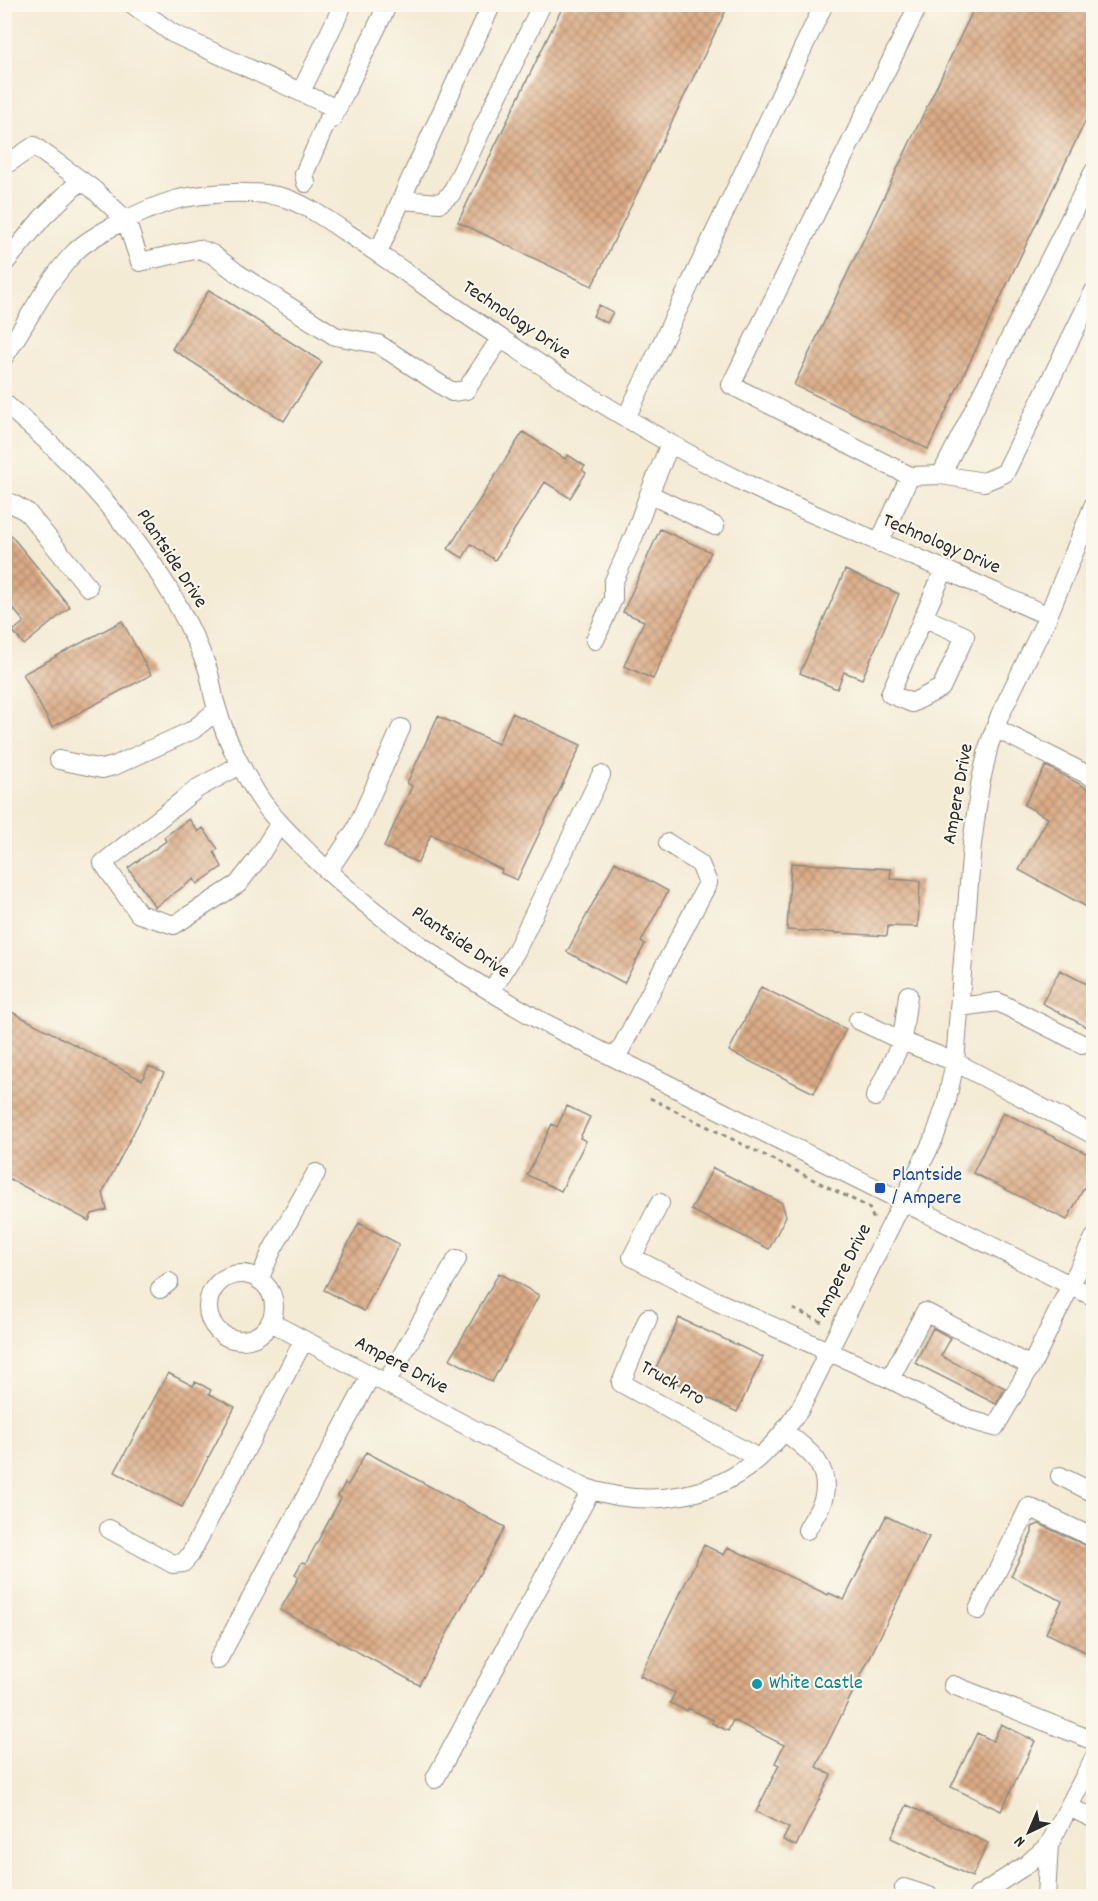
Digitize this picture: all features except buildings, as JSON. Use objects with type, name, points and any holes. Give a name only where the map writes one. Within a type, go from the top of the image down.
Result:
[{"type":"street","points":[[132,4],[172,33],[301,92],[335,114]]},
{"type":"street","points":[[301,92],[341,9],[340,4]]},
{"type":"street","points":[[297,203],[306,183],[315,178],[337,126],[335,114],[388,4]]},
{"type":"street","points":[[378,253],[492,4]]},
{"type":"street","points":[[401,200],[441,203],[451,194],[542,4]]},
{"type":"street","points":[[626,418],[824,4]]},
{"type":"street","points":[[919,4],[732,385],[910,477],[941,475],[984,482],[1005,473],[1094,291]]},
{"type":"street","points":[[4,166],[34,146],[93,189],[126,220],[140,262],[199,249],[212,254],[237,273],[335,336],[378,344],[452,392],[466,390],[500,339]]},
{"type":"street","points":[[941,475],[1094,171]]},
{"type":"street","points":[[4,264],[43,217],[81,180]]},
{"type":"street","name":"Technology Drive","points":[[4,357],[74,252],[126,220],[176,199],[227,193],[282,197],[327,219],[500,339],[670,444],[749,485],[1048,616]]},
{"type":"street","name":"Plantside Drive","points":[[4,403],[52,445],[87,480],[127,529],[158,573],[185,620],[208,669],[225,734],[260,799],[280,823],[328,871],[399,931],[453,969],[541,1021],[904,1200],[1094,1297]]},
{"type":"street","points":[[595,640],[613,599],[613,583],[670,444]]},
{"type":"street","points":[[879,543],[910,477]]},
{"type":"street","points":[[649,494],[716,526]]},
{"type":"street","points":[[4,501],[11,502],[27,512],[88,587]]},
{"type":"street","name":"Ampere Drive","points":[[270,1322],[591,1490],[638,1500],[666,1498],[714,1485],[759,1458],[784,1431],[800,1409],[935,1136],[946,1104],[955,1062],[972,844],[980,785],[995,728],[1048,616],[1093,509]]},
{"type":"street","points":[[923,617],[965,636],[941,688],[912,703],[890,694],[923,617],[944,570]]},
{"type":"street","points":[[59,760],[102,768],[114,766],[193,730],[218,710]]},
{"type":"street","points":[[328,871],[356,829],[401,728]]},
{"type":"street","points":[[995,728],[1094,778]]},
{"type":"street","points":[[240,765],[198,788],[103,863],[140,914],[174,925],[238,884],[280,823]]},
{"type":"street","points":[[491,992],[516,951],[601,774]]},
{"type":"street","points":[[616,1058],[708,883],[700,864],[668,843]]},
{"type":"street","points":[[875,1097],[902,1041],[908,995]]},
{"type":"street","points":[[960,1007],[998,1002],[1082,1044]]},
{"type":"street","points":[[858,1020],[955,1062],[1094,1135]]},
{"type":"street","points":[[259,1280],[272,1250],[316,1173]]},
{"type":"street","points":[[660,1203],[632,1257],[716,1301],[890,1379],[970,1420],[995,1426],[1031,1366],[1094,1238]]},
{"type":"street","points":[[218,1660],[379,1379],[457,1259]]},
{"type":"street","points":[[232,1275],[248,1275],[259,1280],[266,1286],[271,1296],[273,1307],[270,1322],[256,1336],[245,1340],[232,1339],[217,1330],[209,1316],[208,1300],[213,1288],[232,1275]]},
{"type":"street","points":[[890,1379],[925,1312],[1031,1366]]},
{"type":"street","name":"Truck Pro","points":[[648,1318],[621,1383],[759,1458]]},
{"type":"street","points":[[109,1529],[173,1564],[183,1563],[190,1555],[304,1340]]},
{"type":"street","points":[[784,1431],[816,1457],[824,1479],[824,1498],[807,1530]]},
{"type":"street","points":[[1060,1476],[1094,1493]]},
{"type":"street","points":[[435,1779],[591,1490]]},
{"type":"street","points":[[978,1610],[1029,1507],[1094,1538]]},
{"type":"street","points":[[953,1685],[1094,1741]]},
{"type":"street","points":[[978,1896],[1026,1865],[1049,1845],[1094,1758]]},
{"type":"street","points":[[1069,1807],[1094,1819]]},
{"type":"street","points":[[1046,1896],[1049,1845]]},
{"type":"street","points":[[904,1888],[929,1896]]},
{"type":"path","points":[[650,1098],[862,1204],[869,1209],[874,1224]]},
{"type":"path","points":[[793,1309],[828,1325]]},
{"type":"place","name":"Plantside / Ampere","points":[[880,1188]]},
{"type":"place","name":"White Castle","points":[[757,1684]]}]
